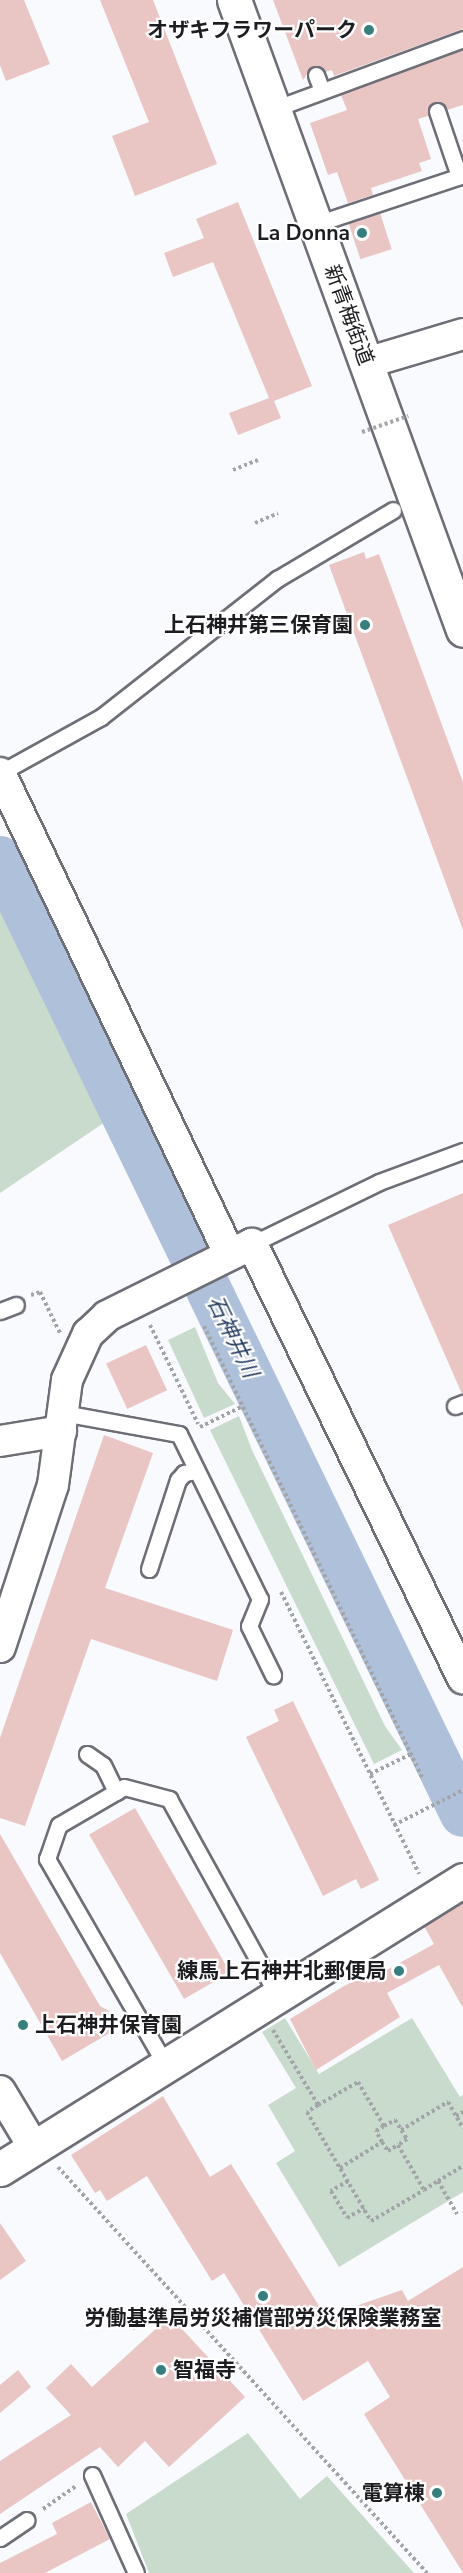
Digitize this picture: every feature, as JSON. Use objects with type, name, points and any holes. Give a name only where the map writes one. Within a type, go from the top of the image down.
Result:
[{"type":"main road","name":"新青梅街道","points":[[234,0],[463,630]]},
{"type":"main road","points":[[0,2169],[35,2145],[463,1880]]},
{"type":"street","points":[[366,363],[463,334]]},
{"type":"street","points":[[0,773],[234,1253],[463,1678]]},
{"type":"street","points":[[0,1647],[53,1485],[67,1380],[88,1334],[107,1316],[234,1253]]},
{"type":"street","points":[[0,1442],[62,1422]]},
{"type":"street","points":[[0,2091],[35,2145]]},
{"type":"lane","points":[[274,109],[463,39]]},
{"type":"lane","points":[[316,75],[322,91]]},
{"type":"lane","points":[[316,224],[461,176],[437,111]]},
{"type":"lane","points":[[0,773],[100,717],[277,579],[393,510]]},
{"type":"lane","points":[[234,1253],[379,1182],[463,1151]]},
{"type":"lane","points":[[0,1311],[16,1305]]},
{"type":"lane","points":[[62,1422],[179,1434],[260,1599],[249,1626],[273,1675]]},
{"type":"lane","points":[[149,1569],[178,1480],[184,1473],[196,1471]]},
{"type":"lane","points":[[87,1754],[102,1765],[116,1792]]},
{"type":"lane","points":[[165,2064],[47,1859],[58,1825],[124,1787],[169,1799],[268,2001]]},
{"type":"lane","points":[[92,2475],[136,2573]]},
{"type":"lane","points":[[0,2538],[27,2520]]},
{"type":"path","points":[[362,432],[408,417]]},
{"type":"path","points":[[234,470],[258,460]]},
{"type":"path","points":[[255,523],[278,513]]},
{"type":"path","points":[[40,1292],[53,1327],[79,1353]]},
{"type":"path","points":[[138,1300],[205,1438]]},
{"type":"path","points":[[204,1326],[423,1779]]},
{"type":"path","points":[[200,1427],[243,1406]]},
{"type":"path","points":[[277,1585],[432,1900]]},
{"type":"path","points":[[370,1774],[411,1754]]},
{"type":"path","points":[[394,1825],[463,1790]]},
{"type":"path","points":[[268,2001],[318,2105]]},
{"type":"path","points":[[384,2126],[358,2082],[307,2112],[371,2221],[463,2166]]},
{"type":"path","points":[[401,2130],[448,2102],[463,2128]]},
{"type":"path","points":[[456,2116],[463,2112]]},
{"type":"path","points":[[395,2120],[407,2139],[388,2151],[376,2131],[384,2126],[395,2120]]},
{"type":"path","points":[[340,2168],[382,2142]]},
{"type":"path","points":[[35,2145],[427,2573]]},
{"type":"path","points":[[398,2145],[424,2190]]},
{"type":"path","points":[[348,2181],[331,2191],[347,2218],[364,2208]]},
{"type":"path","points":[[438,2181],[457,2214]]},
{"type":"path","points":[[122,2315],[135,2329]]},
{"type":"path","points":[[27,2520],[92,2475]]},
{"type":"green space","points":[[0,903],[111,1118],[0,1193]]},
{"type":"green space","points":[[195,1327],[218,1383],[235,1404],[204,1418],[168,1340]]},
{"type":"green space","points":[[239,1416],[252,1450],[385,1726],[402,1750],[374,1764],[210,1430]]},
{"type":"green space","points":[[285,2018],[319,2074],[412,2018],[460,2097],[463,2095],[463,2192],[339,2267],[276,2163],[295,2151],[268,2105],[296,2088],[262,2032]]},
{"type":"green space","points":[[248,2433],[300,2499],[327,2476],[414,2573],[149,2573],[126,2514]]},
{"type":"building","points":[[0,0],[24,0],[50,64],[6,81],[0,65]]},
{"type":"building","points":[[100,0],[153,0],[217,164],[135,196],[112,136],[149,122]]},
{"type":"building","name":"オザキフラワーパーク","points":[[273,0],[463,0],[463,29],[334,76],[332,70],[325,72],[313,66],[303,80]]},
{"type":"building","points":[[463,49],[463,105],[447,110],[434,102],[428,116],[418,119],[431,159],[419,163],[422,171],[371,188],[373,195],[348,203],[337,172],[328,175],[310,123],[347,110],[341,95]]},
{"type":"building","points":[[238,202],[312,386],[274,401],[281,418],[238,435],[229,413],[269,398],[213,262],[173,277],[164,253],[204,238],[196,219]]},
{"type":"building","points":[[380,213],[392,249],[360,259],[349,223]]},
{"type":"building","points":[[364,552],[366,559],[379,554],[463,782],[463,930],[329,565]]},
{"type":"building","points":[[463,1193],[463,1393],[462,1394],[388,1225]]},
{"type":"building","points":[[146,1345],[167,1390],[127,1409],[106,1364]]},
{"type":"building","points":[[104,1435],[153,1453],[105,1588],[233,1630],[217,1681],[91,1639],[25,1826],[0,1818],[0,1738]]},
{"type":"building","points":[[293,1701],[379,1880],[361,1889],[356,1879],[323,1896],[246,1737],[279,1721],[274,1710]]},
{"type":"building","points":[[135,1808],[230,1973],[184,1999],[89,1834]]},
{"type":"building","points":[[0,1834],[100,2006],[113,2013],[116,2022],[113,2031],[62,2061],[0,1953]]},
{"type":"building","points":[[463,1902],[463,2008],[439,1965],[387,1993],[400,2017],[316,2070],[290,2019],[344,1986],[374,1971],[376,1976],[434,1944],[424,1926]]},
{"type":"building","points":[[163,2096],[210,2177],[231,2164],[329,2322],[353,2307],[402,2290],[408,2301],[463,2267],[463,2573],[364,2414],[390,2397],[368,2361],[303,2401],[224,2273],[212,2281],[147,2176],[107,2201],[100,2190],[95,2193],[71,2155]]},
{"type":"building","points":[[0,2223],[26,2261],[0,2280]]},
{"type":"building","points":[[170,2316],[245,2397],[169,2467],[145,2441],[118,2467],[100,2447],[0,2514],[0,2461],[71,2415],[46,2388],[71,2364],[92,2387]]},
{"type":"building","points":[[18,2370],[31,2387],[0,2413],[0,2385]]},
{"type":"building","points":[[91,2502],[110,2539],[45,2573],[0,2573],[0,2563],[57,2534],[52,2523]]},
{"type":"waterway","name":"石神井川","points":[[0,859],[463,1814]]},
{"type":"place","name":"オザキフラワーパーク","points":[[369,30]]},
{"type":"place","name":"La Donna","points":[[362,233]]},
{"type":"place","name":"上石神井第三保育園","points":[[365,625]]},
{"type":"place","name":"練馬上石神井北郵便局","points":[[399,1971]]},
{"type":"place","name":"上石神井保育園","points":[[23,2025]]},
{"type":"place","name":"労働基準局労災補償部労災保険業務室","points":[[263,2296]]},
{"type":"place","name":"智福寺","points":[[161,2370]]},
{"type":"place","name":"電算棟","points":[[437,2493]]}]
